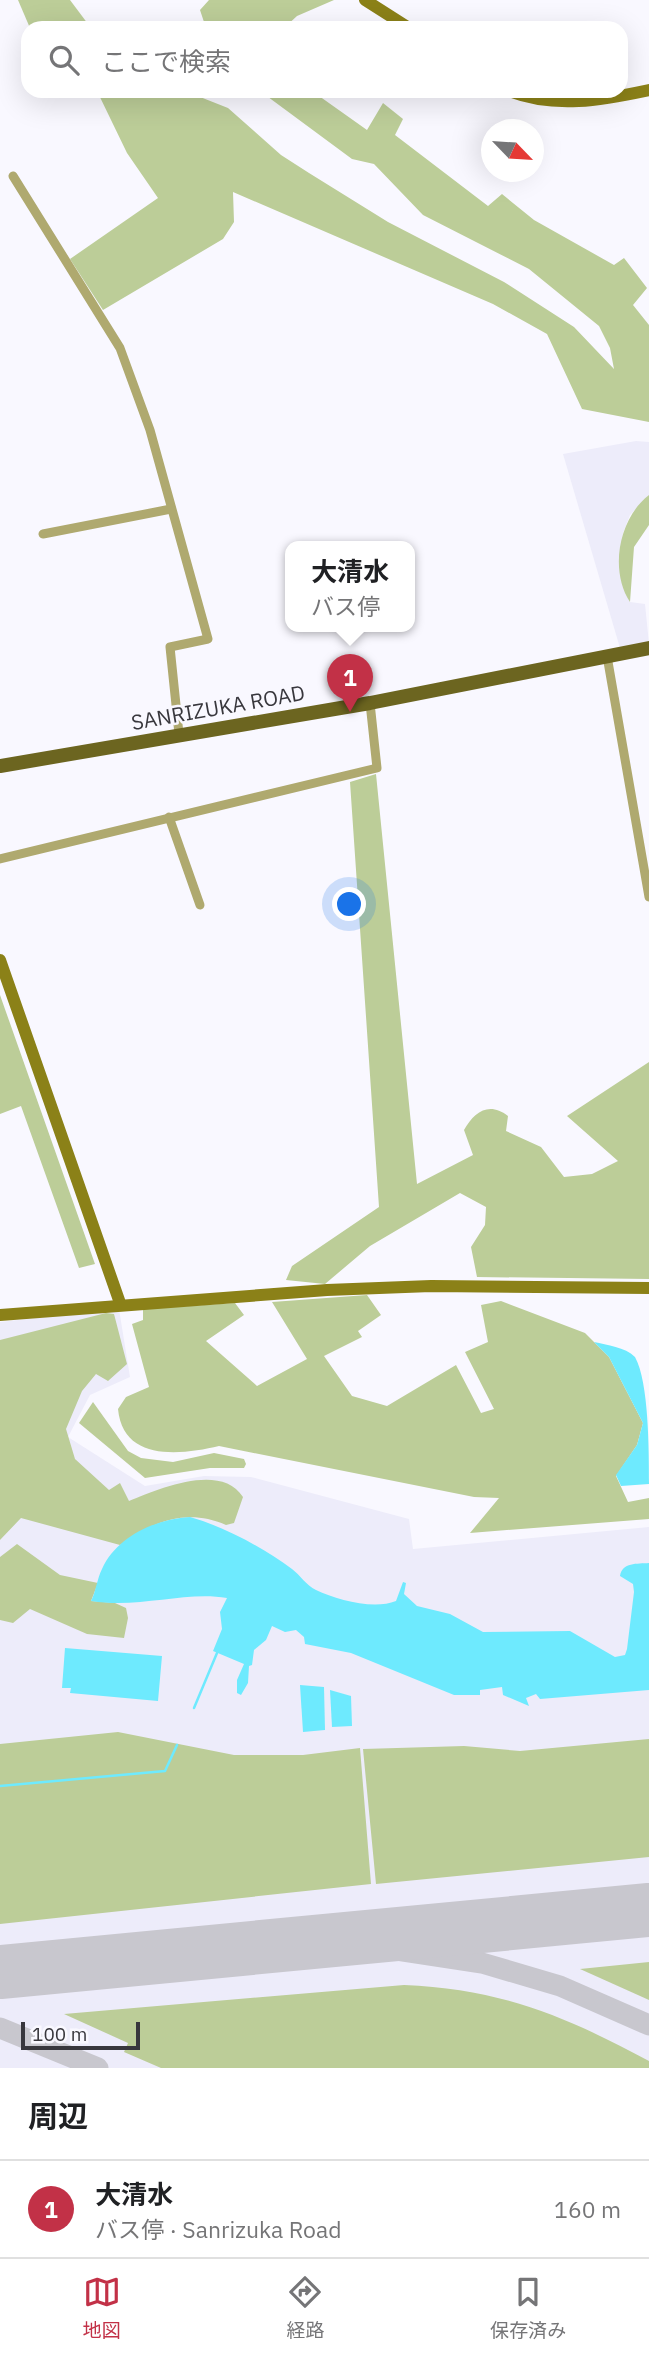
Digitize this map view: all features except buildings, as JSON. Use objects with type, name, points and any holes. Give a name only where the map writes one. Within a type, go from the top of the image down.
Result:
[{"type":"main road","name":"SANRIZUKA ROAD","points":[[0,766],[370,703],[649,648]]},
{"type":"street","points":[[365,0],[398,21]]},
{"type":"street","points":[[628,94],[649,90]]},
{"type":"street","points":[[538,98],[554,102],[608,98]]},
{"type":"street","points":[[13,176],[120,348],[150,430],[208,639],[170,647],[179,734]]},
{"type":"street","points":[[43,534],[172,509]]},
{"type":"street","points":[[607,656],[649,897]]},
{"type":"street","points":[[0,859],[377,768],[370,703]]},
{"type":"street","points":[[169,817],[200,905]]},
{"type":"street","points":[[0,960],[120,1303]]},
{"type":"street","points":[[0,1315],[120,1303],[431,1286],[649,1288]]},
{"type":"shaded area","points":[[636,441],[649,442],[649,495],[630,515],[623,533],[621,577],[630,602],[645,604],[649,644],[620,648],[563,454]]},
{"type":"shaded area","points":[[119,1309],[130,1377],[90,1395],[68,1437],[145,1486],[204,1476],[251,1477],[409,1519],[413,1549],[649,1527],[649,2068],[0,2068],[0,1322]]},
{"type":"green space","points":[[18,0],[70,0],[86,21],[27,21]]},
{"type":"green space","points":[[209,0],[334,0],[292,21],[204,21],[200,10]]},
{"type":"green space","points":[[100,98],[203,98],[228,108],[281,155],[309,173],[388,222],[504,282],[574,327],[614,369],[610,348],[599,326],[529,269],[423,215],[374,164],[352,159],[269,98],[322,98],[367,130],[383,103],[403,119],[395,135],[488,206],[502,194],[534,220],[614,265],[624,258],[647,288],[633,305],[649,325],[649,422],[582,409],[547,334],[493,304],[233,192],[234,222],[223,239],[103,310],[70,259],[158,198],[127,153]]},
{"type":"green space","points":[[649,495],[649,525],[634,547],[630,602],[620,575],[620,545],[630,517]]},
{"type":"green space","points":[[376,774],[417,1184],[473,1155],[464,1130],[472,1118],[488,1109],[495,1109],[508,1116],[506,1131],[541,1147],[564,1177],[592,1174],[618,1161],[567,1116],[649,1062],[649,1279],[477,1277],[471,1247],[485,1225],[486,1207],[460,1193],[370,1246],[325,1284],[286,1280],[292,1266],[379,1207],[350,782]]},
{"type":"green space","points":[[0,995],[95,1264],[79,1268],[21,1106],[0,1114]]},
{"type":"green space","points":[[367,1295],[381,1315],[358,1331],[362,1337],[324,1356],[352,1396],[387,1406],[456,1365],[481,1413],[494,1409],[465,1352],[488,1342],[481,1305],[501,1301],[585,1333],[609,1357],[643,1423],[637,1445],[616,1476],[628,1502],[649,1498],[649,1519],[470,1533],[499,1498],[474,1497],[219,1446],[188,1451],[156,1451],[131,1438],[122,1426],[118,1409],[126,1397],[149,1387],[132,1324],[143,1320],[143,1309],[235,1303],[244,1315],[206,1341],[257,1386],[307,1359],[272,1302]]},
{"type":"green space","points":[[106,1313],[114,1314],[127,1364],[108,1381],[96,1374],[82,1391],[66,1429],[75,1459],[109,1490],[120,1483],[129,1501],[189,1481],[220,1481],[233,1487],[243,1497],[234,1523],[226,1525],[198,1518],[171,1520],[145,1529],[120,1545],[21,1518],[0,1540],[0,1340]]},
{"type":"green space","points":[[93,1402],[128,1451],[141,1458],[173,1462],[214,1453],[244,1459],[246,1464],[244,1468],[210,1468],[145,1478],[79,1423]]},
{"type":"green space","points":[[17,1544],[60,1575],[98,1583],[91,1601],[115,1603],[126,1608],[128,1618],[124,1638],[87,1634],[30,1609],[13,1623],[0,1620],[0,1557]]},
{"type":"green space","points":[[118,1732],[234,1755],[303,1755],[360,1748],[371,1884],[0,1924],[0,1744]]},
{"type":"green space","points":[[649,1739],[649,1857],[376,1884],[363,1749],[464,1746],[520,1751]]},
{"type":"green space","points":[[649,1962],[649,2000],[580,1969]]},
{"type":"green space","points":[[404,1985],[471,1992],[531,2008],[560,2018],[618,2045],[649,2061],[649,2068],[161,2068],[124,2052],[128,2043],[64,2014]]},
{"type":"water","points":[[594,1342],[626,1351],[635,1357],[640,1368],[647,1418],[649,1484],[621,1486],[616,1475],[637,1445],[643,1423],[609,1357]]},
{"type":"water","points":[[190,1517],[230,1532],[256,1546],[292,1569],[312,1588],[334,1597],[356,1603],[387,1604],[396,1601],[403,1582],[406,1583],[404,1594],[417,1606],[450,1614],[483,1632],[570,1631],[615,1657],[625,1655],[627,1649],[634,1592],[633,1584],[620,1576],[621,1571],[631,1565],[649,1563],[649,1690],[540,1699],[536,1694],[526,1698],[529,1706],[503,1695],[502,1687],[480,1690],[480,1695],[454,1695],[351,1653],[305,1644],[304,1637],[296,1630],[285,1632],[272,1626],[266,1640],[254,1650],[248,1683],[241,1695],[237,1693],[237,1680],[244,1664],[213,1651],[222,1629],[220,1612],[227,1598],[211,1596],[126,1603],[91,1601],[100,1573],[117,1547],[151,1526]]},
{"type":"water","points":[[65,1648],[162,1656],[158,1701],[70,1693],[71,1688],[62,1688]]},
{"type":"water","points":[[300,1685],[324,1687],[325,1730],[303,1732]]},
{"type":"water","points":[[330,1690],[351,1696],[352,1726],[332,1727]]},
{"type":"waterway","points":[[194,1708],[217,1653]]},
{"type":"waterway","points":[[0,1786],[165,1771],[177,1745]]},
{"type":"taxiway","points":[[331,1940],[482,1963],[560,1986],[649,2025]]},
{"type":"taxiway","points":[[0,2028],[98,2068]]},
{"type":"runway","points":[[0,1972],[649,1910]]},
{"type":"place","name":"大清水","points":[[350,712]]}]
